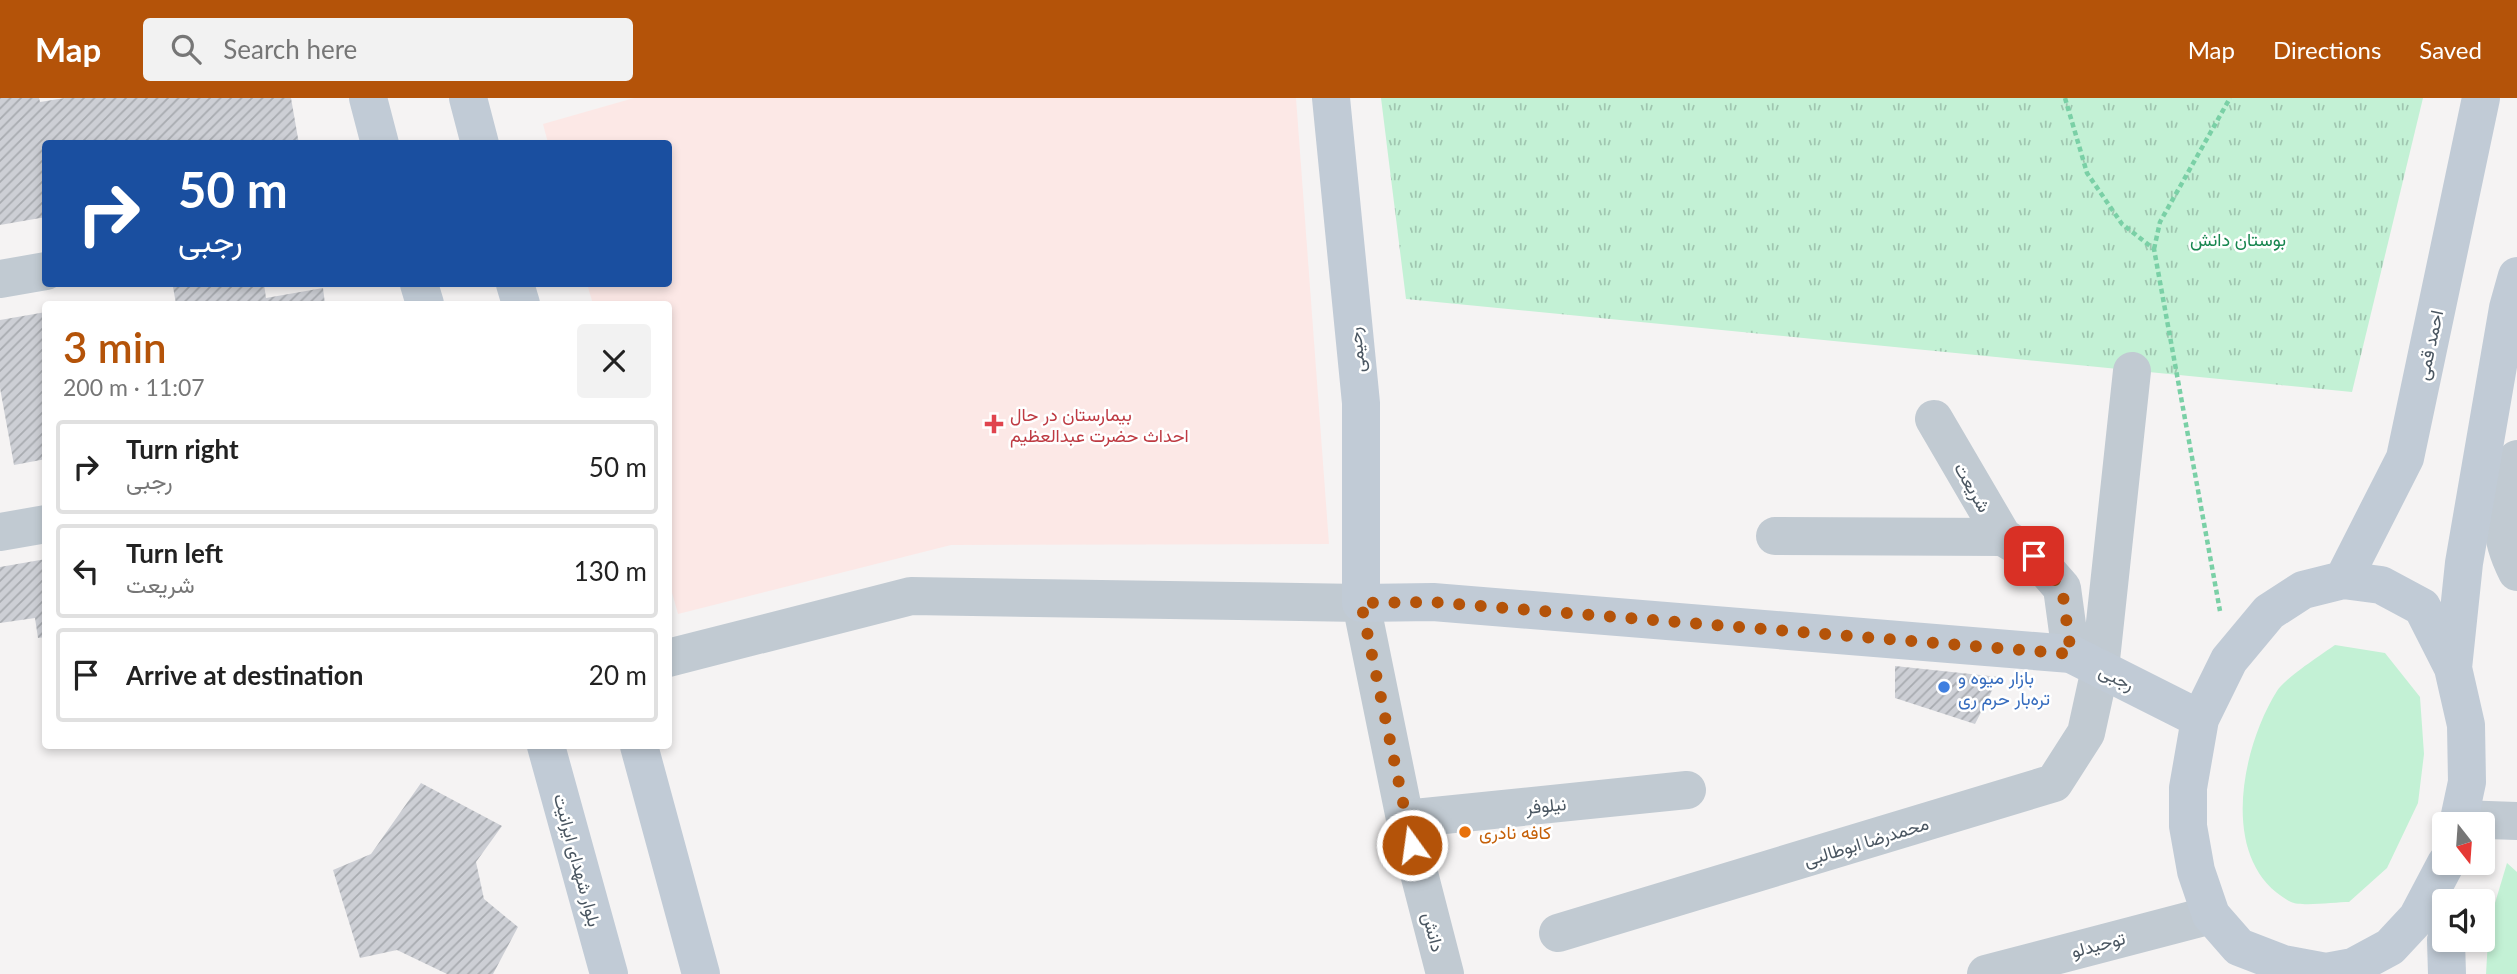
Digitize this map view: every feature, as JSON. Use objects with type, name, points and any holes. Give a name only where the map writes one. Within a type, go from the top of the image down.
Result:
[{"type":"street","points":[[368,98],[379,140]]},
{"type":"street","points":[[468,98],[479,140]]},
{"type":"street","name":"رحیمی","points":[[1331,98],[1361,403],[1361,603]]},
{"type":"street","name":"احمد قمی","points":[[2343,580],[2405,458],[2481,98]]},
{"type":"street","points":[[0,279],[42,272]]},
{"type":"street","points":[[2453,668],[2464,563],[2514,296]]},
{"type":"street","points":[[2085,662],[2132,371]]},
{"type":"street","name":"شریعت","points":[[1934,419],[2003,537],[2034,556],[2062,588],[2085,662]]},
{"type":"street","points":[[2517,459],[2502,516],[2507,553],[2517,572]]},
{"type":"street","points":[[0,530],[42,525]]},
{"type":"street","points":[[1775,536],[2003,537]]},
{"type":"street","points":[[2445,878],[2417,918],[2390,947],[2353,967],[2326,972],[2244,960],[2211,915],[2196,871],[2189,826],[2188,788],[2200,719],[2229,660],[2269,612],[2302,590],[2343,580],[2381,585],[2422,607],[2453,668],[2466,725],[2467,782],[2461,812]]},
{"type":"street","points":[[672,657],[911,597],[1361,603]]},
{"type":"street","name":"رجبی","points":[[1361,603],[1433,602],[2085,662],[2200,719]]},
{"type":"street","name":"دانش","points":[[1361,603],[1405,819],[1445,974]]},
{"type":"street","name":"محمدرضا ابوطالبی","points":[[1558,933],[2054,783],[2086,733],[2085,662]]},
{"type":"street","name":"بلوار شهدای ایرانیت","points":[[547,749],[609,974]]},
{"type":"street","points":[[640,749],[701,974]]},
{"type":"street","name":"نیلوفر","points":[[1405,819],[1687,790]]},
{"type":"street","points":[[2496,821],[2517,821]]},
{"type":"street","name":"توحیدلو","points":[[1986,974],[2211,915]]},
{"type":"street","points":[[2446,952],[2447,974]]},
{"type":"path","points":[[2154,249],[2160,222],[2231,98]]},
{"type":"shaded area","name":"بیمارستان در حال احداث حضرت عبدالعظیم","points":[[634,98],[1296,98],[1329,544],[951,545],[678,614],[672,592],[672,301],[592,301],[588,287],[672,287],[672,140],[547,140],[543,124]]},
{"type":"green space","name":"بوستان دانش","points":[[1381,98],[2423,98],[2352,392],[1406,299]]},
{"type":"green space","points":[[2335,645],[2385,653],[2420,697],[2424,754],[2418,803],[2387,868],[2349,902],[2296,903],[2268,884],[2253,861],[2245,834],[2243,804],[2246,773],[2264,715],[2277,691],[2295,673]]},
{"type":"green space","points":[[2507,863],[2517,872],[2517,974],[2486,974],[2487,952],[2495,952],[2495,903]]},
{"type":"building","points":[[0,98],[39,98],[40,102],[65,98],[291,98],[298,140],[42,140],[42,218],[0,225]]},
{"type":"building","points":[[173,287],[264,287],[266,298],[323,288],[325,301],[175,301]]},
{"type":"building","points":[[42,313],[42,460],[14,465],[0,388],[0,320]]},
{"type":"building","points":[[42,560],[42,638],[38,638],[35,618],[0,623],[0,567]]},
{"type":"building","name":"بازار میوه و تره‌بار حرم ری","points":[[1895,666],[1999,677],[1975,724],[1895,698]]},
{"type":"building","points":[[421,783],[502,826],[476,862],[484,899],[518,927],[493,974],[447,974],[397,950],[360,958],[333,870],[371,854]]},
{"type":"place","name":"بیمارستان در حال احداث حضرت عبدالعظیم","points":[[994,424]]},
{"type":"place","name":"بازار میوه و تره‌بار حرم ری","points":[[1944,687]]},
{"type":"place","name":"کافه نادری","points":[[1465,832]]},
{"type":"route","points":[[1412,845],[1361,603],[1433,602],[2071,654],[2062,588],[2034,556]]}]
